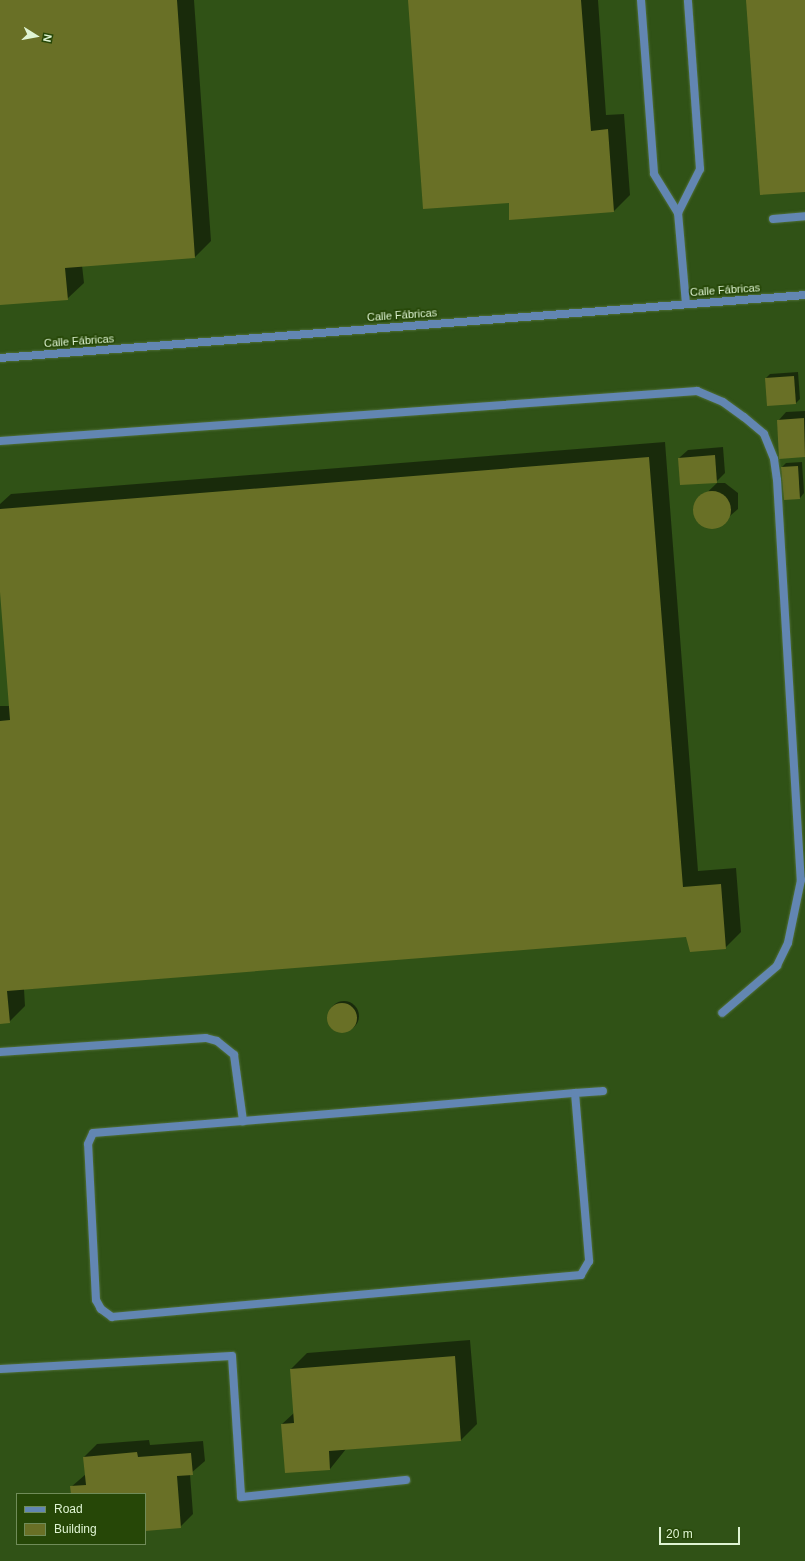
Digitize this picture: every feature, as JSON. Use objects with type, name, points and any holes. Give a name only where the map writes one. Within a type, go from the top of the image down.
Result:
[{"type":"street","points":[[641,0],[654,174],[678,213],[686,304]]},
{"type":"street","points":[[678,213],[700,169],[688,0]]},
{"type":"street","points":[[772,219],[805,216]]},
{"type":"street","name":"Calle Fábricas","points":[[0,358],[805,295]]},
{"type":"street","points":[[0,441],[697,391],[723,402],[744,417],[764,434],[775,466],[801,880],[788,943],[777,966],[722,1013]]},
{"type":"street","points":[[0,1052],[206,1038],[217,1041],[234,1055],[243,1121]]},
{"type":"street","points":[[574,1093],[589,1261],[581,1275],[112,1317],[100,1310],[96,1300],[88,1138],[93,1132],[243,1121],[574,1093],[603,1091]]},
{"type":"street","points":[[0,1369],[232,1356],[241,1497],[406,1480]]},
{"type":"building","points":[[0,0],[177,0],[195,258],[65,268],[68,300],[0,305]]},
{"type":"building","points":[[408,0],[581,0],[591,131],[608,129],[614,212],[509,220],[509,203],[423,209]]},
{"type":"building","points":[[746,0],[805,0],[805,192],[760,195]]},
{"type":"building","points":[[794,376],[796,404],[767,406],[765,378]]},
{"type":"building","points":[[804,418],[805,457],[779,459],[777,420]]},
{"type":"building","points":[[715,455],[717,483],[680,485],[678,458]]},
{"type":"building","points":[[649,457],[683,887],[721,884],[726,949],[690,952],[686,937],[7,991],[10,1023],[0,1024],[0,721],[10,720],[0,592],[0,509]]},
{"type":"building","points":[[798,466],[800,499],[784,500],[781,467]]},
{"type":"building","points":[[712,491],[722,494],[728,500],[731,510],[728,520],[722,526],[712,529],[702,526],[696,520],[693,510],[696,500],[702,494]]},
{"type":"building","points":[[342,1003],[353,1007],[357,1018],[353,1029],[342,1033],[331,1029],[327,1018],[331,1007]]},
{"type":"building","points":[[455,1356],[461,1441],[329,1451],[330,1470],[285,1473],[281,1424],[294,1423],[290,1369]]},
{"type":"building","points":[[137,1452],[138,1457],[191,1453],[193,1475],[177,1476],[181,1528],[146,1531],[146,1493],[71,1493],[70,1486],[86,1485],[83,1457]]}]
